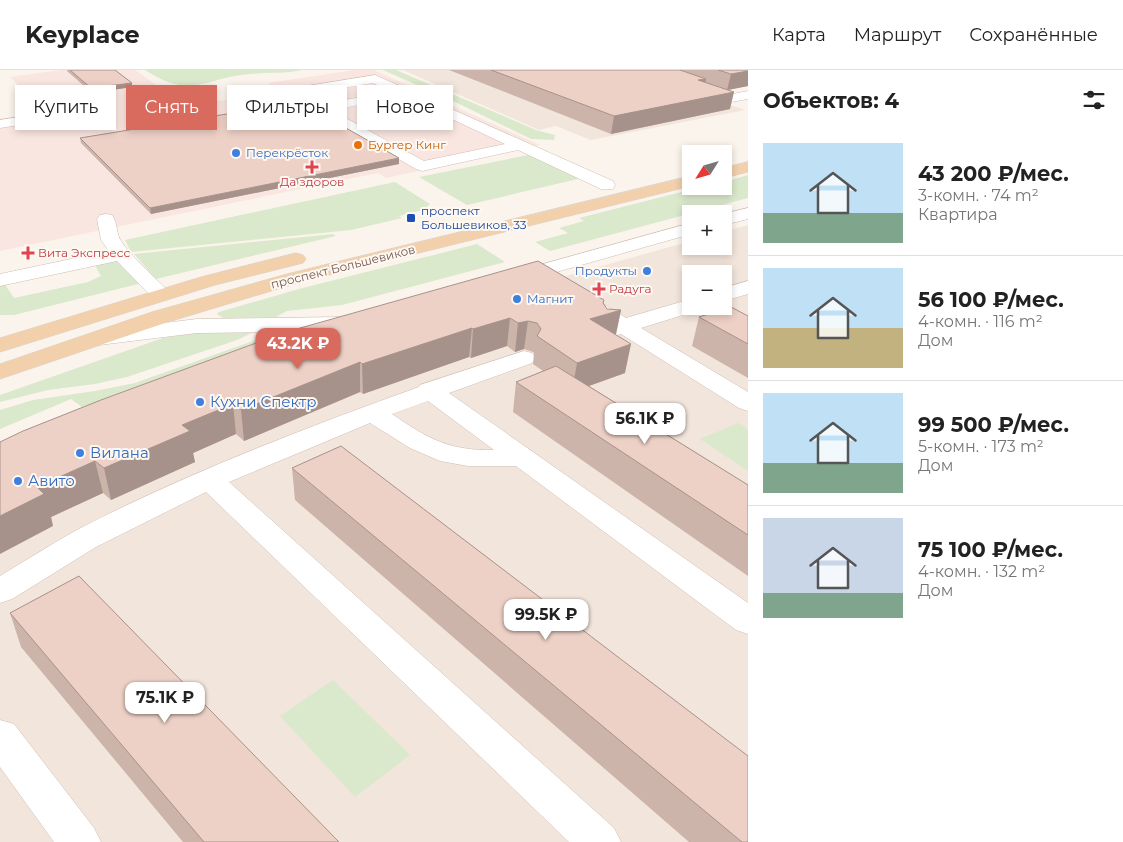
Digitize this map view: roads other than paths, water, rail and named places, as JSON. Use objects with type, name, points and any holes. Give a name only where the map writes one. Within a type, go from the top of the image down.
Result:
[{"type":"main road","name":"проспект Большевиков","points":[[398,234],[682,167]]},
{"type":"main road","points":[[732,171],[748,167]]},
{"type":"main road","name":"проспект Большевиков","points":[[0,372],[160,317],[294,278],[682,183]]},
{"type":"main road","name":"проспект Большевиков","points":[[0,345],[162,295],[309,255]]},
{"type":"street","points":[[648,70],[731,98],[748,95]]},
{"type":"street","points":[[338,85],[375,79],[389,85]]},
{"type":"street","points":[[453,114],[607,185]]},
{"type":"street","points":[[0,124],[15,122]]},
{"type":"street","points":[[347,124],[422,166],[520,145]]},
{"type":"street","points":[[732,218],[748,213]]},
{"type":"street","points":[[106,220],[110,240],[162,295]]},
{"type":"street","points":[[496,282],[682,231]]},
{"type":"street","points":[[0,280],[122,254]]},
{"type":"street","points":[[534,272],[564,290],[614,329],[748,403]]},
{"type":"street","points":[[732,293],[748,288]]},
{"type":"street","points":[[614,329],[682,308]]},
{"type":"street","points":[[99,338],[197,326],[352,322],[279,345]]},
{"type":"street","points":[[0,591],[96,533],[210,481],[372,412],[429,390],[524,358]]},
{"type":"street","points":[[429,390],[748,621]]},
{"type":"street","points":[[372,412],[433,449],[449,455],[467,458],[523,458]]},
{"type":"street","points":[[210,481],[599,842]]},
{"type":"street","points":[[0,736],[79,842]]},
{"type":"place","name":"Бургер Кинг","points":[[358,145]]},
{"type":"place","name":"Перекрёсток","points":[[236,153]]},
{"type":"place","name":"Да здоров","points":[[312,167]]},
{"type":"place","name":"проспект Большевиков, 33","points":[[411,218]]},
{"type":"place","name":"Вита Экспресс","points":[[28,253]]},
{"type":"place","name":"Продукты","points":[[647,271]]},
{"type":"place","name":"Радуга","points":[[599,289]]},
{"type":"place","name":"Магнит","points":[[517,299]]},
{"type":"place","name":"Кухни Спектр","points":[[200,402]]},
{"type":"place","name":"Вилана","points":[[80,453]]},
{"type":"place","name":"Авито","points":[[18,481]]}]
